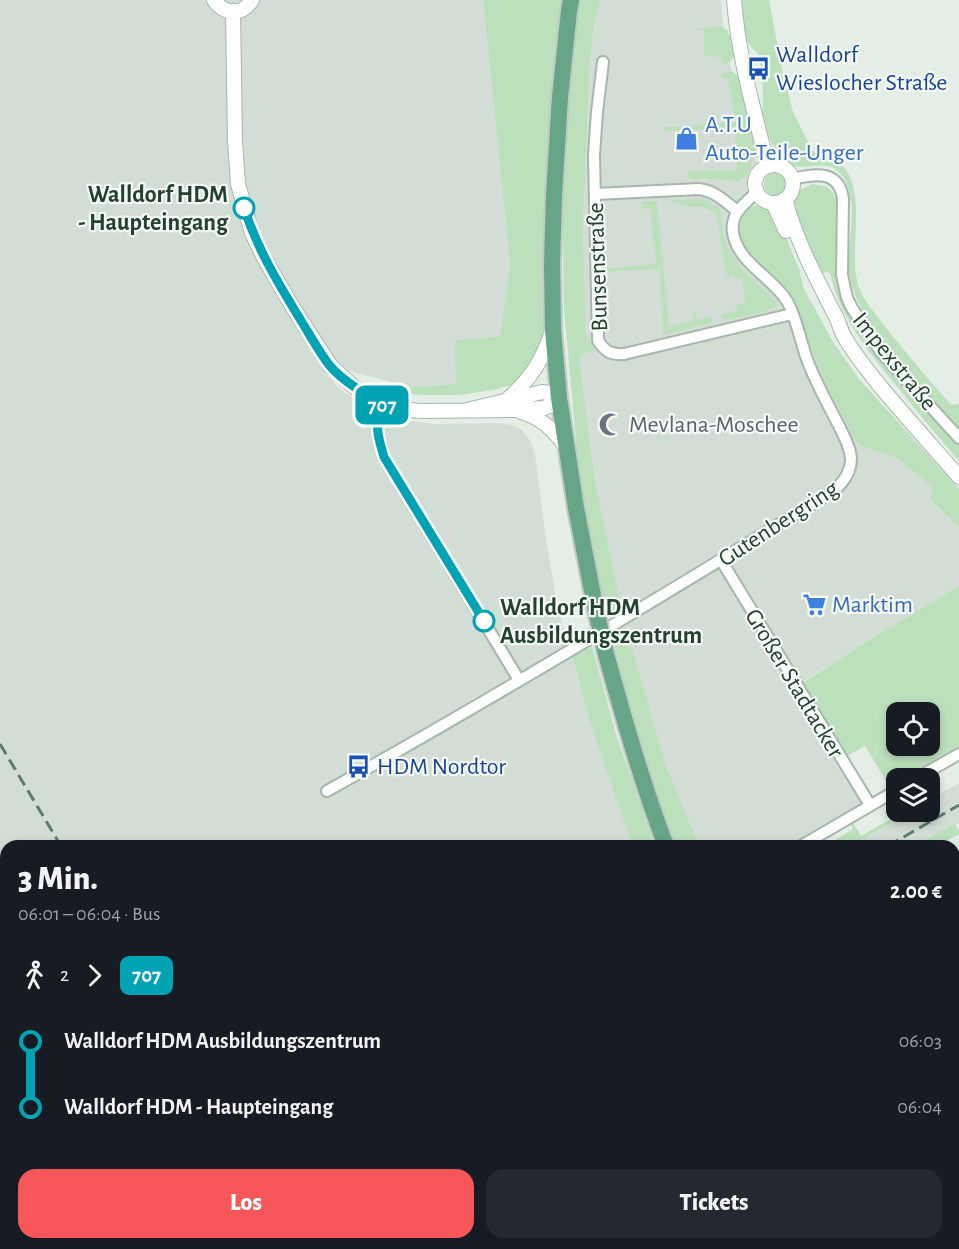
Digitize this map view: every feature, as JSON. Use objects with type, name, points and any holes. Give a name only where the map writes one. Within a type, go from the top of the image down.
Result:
[{"type":"main road","points":[[569,4],[553,207],[553,330],[559,398],[576,508],[606,654],[634,754],[664,840]]},
{"type":"street","points":[[214,0],[219,6],[233,12],[246,8],[252,0]]},
{"type":"street","points":[[734,0],[745,77],[769,166]]},
{"type":"street","points":[[233,12],[234,134],[238,184],[252,233],[269,268],[316,346],[331,366],[355,388],[382,403],[399,409],[454,411],[509,405],[544,408],[559,398]]},
{"type":"street","name":"Bunsenstraße","points":[[603,62],[594,155],[598,340],[602,347],[614,355],[624,354],[792,314]]},
{"type":"street","points":[[769,166],[782,167],[792,179],[791,192],[779,201],[766,201],[757,192],[757,176],[760,171],[769,166]]},
{"type":"street","name":"Impexstraße","points":[[792,179],[821,175],[829,176],[837,183],[843,199],[842,275],[847,298],[881,352],[959,438]]},
{"type":"street","points":[[595,194],[709,190],[737,211],[757,192]]},
{"type":"street","points":[[779,201],[816,280],[836,316],[843,336],[886,393],[959,477]]},
{"type":"street","name":"Gutenbergring","points":[[327,791],[721,560],[835,490],[846,477],[851,462],[848,446],[814,378],[786,298],[750,263],[733,236],[732,226],[737,211]]},
{"type":"street","points":[[509,405],[521,386],[535,371],[553,330]]},
{"type":"street","points":[[382,403],[377,434],[384,457],[519,680]]},
{"type":"street","points":[[509,405],[542,422],[559,436],[567,447]]},
{"type":"street","name":"Großer Stadtacker","points":[[721,560],[870,806]]},
{"type":"street","points":[[934,768],[959,754]]},
{"type":"street","points":[[811,840],[886,797]]},
{"type":"shaded area","points":[[0,0],[489,0],[483,1],[510,265],[500,337],[456,384],[410,387],[349,371],[296,324],[337,387],[368,409],[398,419],[434,424],[501,423],[512,425],[521,429],[530,440],[535,455],[557,605],[590,722],[630,840],[0,840]]},
{"type":"shaded area","points":[[598,0],[721,0],[725,47],[757,163],[748,190],[737,202],[745,213],[742,219],[742,242],[754,259],[791,295],[821,375],[857,444],[898,459],[933,488],[930,499],[959,527],[959,586],[801,683],[864,788],[860,807],[805,840],[697,840],[665,764],[621,607],[595,481],[579,356],[596,350],[586,334],[583,223],[590,61]]},
{"type":"shaded area","points":[[959,783],[959,823],[956,825],[954,823],[925,840],[861,840],[892,822],[940,822],[940,794]]},
{"type":"green space","points":[[483,0],[562,0],[554,80],[547,244],[542,274],[543,337],[534,363],[509,386],[459,395],[408,394],[410,387],[456,384],[455,340],[500,337],[510,265]]},
{"type":"green space","points":[[577,0],[600,0],[590,61],[583,223],[586,334],[596,350],[579,356],[595,481],[621,607],[606,616],[596,575],[577,451],[564,309],[562,181],[570,61]]},
{"type":"green space","points":[[742,0],[769,0],[793,112],[813,152],[834,159],[847,172],[854,189],[856,273],[862,294],[891,334],[951,405],[959,404],[959,429],[879,338],[856,297],[849,266],[851,203],[844,179],[830,167],[795,166],[787,164],[777,155],[764,120],[763,88],[757,52],[745,36]]},
{"type":"green space","points":[[721,27],[727,30],[731,39],[734,57],[728,64],[722,63],[720,57],[704,56],[704,30],[696,30],[697,28]]},
{"type":"green space","points":[[722,72],[733,72],[738,76],[757,154],[753,155],[747,176],[736,181],[690,179],[688,172],[690,171],[737,170],[735,128],[664,131],[664,127],[736,123],[728,78],[722,78]]},
{"type":"green space","points":[[775,173],[783,176],[786,184],[783,192],[775,195],[767,192],[764,184],[767,176]]},
{"type":"green space","points":[[813,184],[827,187],[838,204],[837,275],[842,299],[959,441],[959,461],[858,336],[834,290],[830,273],[825,272],[819,276],[792,204],[799,191]]},
{"type":"green space","points":[[704,199],[720,209],[723,233],[729,250],[741,267],[777,302],[776,307],[723,321],[721,314],[738,310],[737,305],[746,303],[742,278],[735,279],[734,275],[727,276],[716,213],[701,206],[690,207],[669,201]]},
{"type":"green space","points":[[641,201],[657,201],[669,326],[694,320],[692,313],[695,312],[697,319],[710,317],[713,323],[663,335],[660,269],[601,272],[601,269],[656,264],[650,208],[641,209]]},
{"type":"green space","points":[[761,204],[768,205],[780,222],[800,272],[803,287],[833,342],[859,379],[959,489],[959,527],[930,499],[933,488],[898,459],[857,444],[821,375],[793,299],[784,287],[752,257],[741,237],[740,227],[743,217],[750,208]]},
{"type":"green space","points":[[959,586],[959,746],[920,768],[886,768],[886,781],[865,746],[845,757],[801,684]]},
{"type":"green space","points":[[626,626],[665,763],[697,840],[673,840],[647,768],[612,634]]},
{"type":"green space","points":[[592,646],[616,734],[653,840],[630,840],[590,722],[572,657]]},
{"type":"green space","points":[[851,820],[861,836],[886,822],[892,822],[861,840],[835,840],[853,829]]},
{"type":"green space","points":[[954,823],[959,831],[959,834],[948,840],[925,840]]},
{"type":"railway","points":[[0,744],[57,840]]},
{"type":"railway","points":[[898,840],[959,805]]},
{"type":"bus line","name":"707","points":[[244,208],[252,233],[264,258],[316,346],[331,366],[355,388],[382,403],[377,434],[384,457],[484,621]]},
{"type":"place","name":"Walldorf Wieslocher Straße","points":[[758,68]]},
{"type":"place","name":"A.T.U Auto-Teile-Unger","points":[[687,138]]},
{"type":"place","name":"Walldorf HDM - Haupteingang","points":[[244,208]]},
{"type":"place","name":"Mevlana-Moschee","points":[[611,424]]},
{"type":"place","name":"Marktim","points":[[814,604]]},
{"type":"place","name":"Walldorf HDM Ausbildungszentrum","points":[[484,621]]},
{"type":"place","name":"HDM Nordtor","points":[[359,766]]}]
